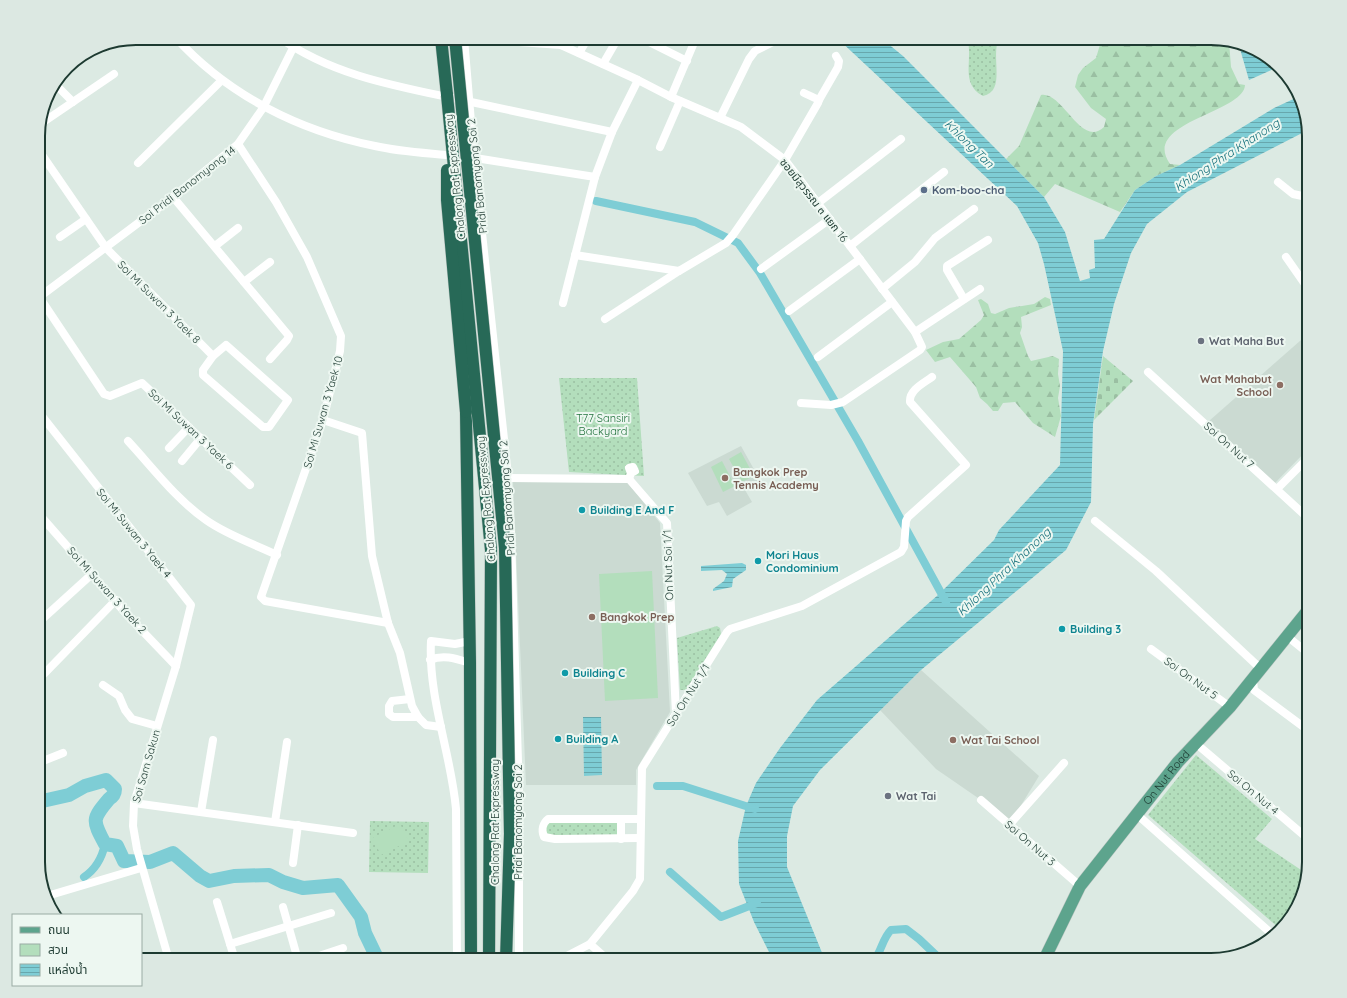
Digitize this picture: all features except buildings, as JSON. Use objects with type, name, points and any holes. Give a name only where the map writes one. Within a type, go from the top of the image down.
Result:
[{"type":"highway","name":"Chalong Rat Expressway","points":[[442,45],[492,550],[488,953]]},
{"type":"highway","name":"Chalong Rat Expressway","points":[[456,45],[504,548],[510,834],[506,953]]},
{"type":"highway","points":[[447,95],[448,200],[466,412],[470,641],[471,953]]},
{"type":"main road","name":"On Nut Road","points":[[1181,763],[1199,746],[1254,685],[1302,620]]},
{"type":"main road","name":"On Nut Road","points":[[1050,953],[1083,888],[1110,852],[1181,763],[1230,707],[1254,685],[1261,669],[1302,627]]},
{"type":"street","points":[[184,45],[222,80],[263,108],[308,128],[346,140],[376,147],[474,158],[595,177]]},
{"type":"street","points":[[289,45],[332,66],[372,81],[612,132]]},
{"type":"street","name":"Soi Pridi Banomyong 14","points":[[45,293],[173,197],[238,144],[263,108],[294,45]]},
{"type":"street","name":"Pridi Banomyong Soi 2","points":[[464,45],[507,478],[519,794],[519,953]]},
{"type":"street","name":"ซอยมีสุวรรณ ๓ แยก 16","points":[[567,45],[579,53],[671,97],[741,127],[784,160],[915,332],[922,346],[920,350],[843,402],[831,405],[800,403]]},
{"type":"street","points":[[579,53],[584,45]]},
{"type":"street","points":[[603,64],[614,45]]},
{"type":"street","points":[[654,45],[687,62]]},
{"type":"street","points":[[671,97],[693,45]]},
{"type":"street","points":[[720,118],[748,59],[756,51],[768,45]]},
{"type":"street","points":[[606,319],[726,243],[733,235],[784,160],[838,67],[839,61],[836,56]]},
{"type":"street","points":[[47,120],[114,74]]},
{"type":"street","points":[[138,163],[222,80]]},
{"type":"street","points":[[563,303],[595,177],[612,132],[638,80]]},
{"type":"street","points":[[59,88],[73,102]]},
{"type":"street","points":[[804,93],[819,100]]},
{"type":"street","points":[[660,147],[680,101]]},
{"type":"street","points":[[818,203],[901,139]]},
{"type":"street","name":"Soi Mi Suwan 3 Yaek 10","points":[[238,144],[276,202],[307,257],[341,336],[340,352],[323,420],[278,555],[261,597],[265,600],[388,623]]},
{"type":"street","name":"Soi Mi Suwan 3 Yaek 8","points":[[45,159],[106,248],[213,356]]},
{"type":"street","points":[[850,246],[944,172]]},
{"type":"street","points":[[1278,182],[1293,194],[1302,196]]},
{"type":"street","points":[[173,197],[289,336],[270,359]]},
{"type":"street","points":[[882,289],[915,262],[935,238],[974,209]]},
{"type":"street","points":[[60,237],[86,219]]},
{"type":"street","points":[[761,269],[830,219]]},
{"type":"street","points":[[215,246],[238,228]]},
{"type":"street","points":[[964,299],[947,270],[947,266],[988,240]]},
{"type":"street","points":[[575,255],[679,272]]},
{"type":"street","points":[[1286,257],[1302,280]]},
{"type":"street","points":[[789,311],[860,259]]},
{"type":"street","points":[[244,282],[270,262]]},
{"type":"street","points":[[915,332],[980,289]]},
{"type":"street","points":[[818,357],[892,302]]},
{"type":"street","name":"Soi Mi Suwan 3 Yaek 6","points":[[45,306],[104,394],[110,396],[142,384],[250,485]]},
{"type":"street","points":[[226,345],[287,398],[288,403],[269,427],[263,427],[204,375],[203,370],[213,356],[226,345]]},
{"type":"street","name":"Soi On Nut 7","points":[[1148,372],[1302,512]]},
{"type":"street","name":"Soi On Nut 1/1","points":[[590,944],[637,885],[640,879],[642,768],[730,629],[802,606],[898,554],[904,548],[906,521],[908,517],[966,465],[910,402],[912,392],[932,376]]},
{"type":"street","name":"Soi Mi Suwan 3 Yaek 4","points":[[45,420],[191,605],[176,666]]},
{"type":"street","points":[[323,420],[362,433],[372,556],[388,623],[400,653],[410,699],[418,717],[426,725],[441,727]]},
{"type":"street","points":[[170,448],[189,427]]},
{"type":"street","points":[[182,461],[201,438]]},
{"type":"street","points":[[128,441],[180,498],[206,520],[278,555]]},
{"type":"street","points":[[1277,489],[1302,465]]},
{"type":"street","name":"On Nut Soi 1/1","points":[[507,478],[630,476],[667,523],[676,714]]},
{"type":"street","name":"Soi Mi Suwan 3 Yaek 2","points":[[45,521],[116,600],[129,617],[176,666]]},
{"type":"street","points":[[1095,521],[1156,571],[1261,669]]},
{"type":"street","points":[[45,617],[92,574]]},
{"type":"street","points":[[45,673],[116,600]]},
{"type":"street","points":[[1290,638],[1302,648]]},
{"type":"street","points":[[457,953],[456,809],[454,786],[441,727],[430,660],[431,641],[455,644],[470,641]]},
{"type":"street","name":"Soi On Nut 5","points":[[1151,649],[1230,707]]},
{"type":"street","points":[[430,660],[437,657],[445,657],[470,663]]},
{"type":"street","name":"Soi Sam Sakun","points":[[167,953],[140,863],[133,826],[134,803],[176,666]]},
{"type":"street","points":[[103,685],[119,696],[125,710],[132,719],[158,726]]},
{"type":"street","points":[[1254,685],[1302,725]]},
{"type":"street","points":[[410,699],[392,701],[389,706],[389,714],[394,717],[418,717]]},
{"type":"street","points":[[200,812],[213,740]]},
{"type":"street","points":[[275,822],[287,742]]},
{"type":"street","name":"Soi On Nut 4","points":[[1199,746],[1302,834]]},
{"type":"street","points":[[45,760],[63,753]]},
{"type":"street","points":[[1009,825],[1064,763]]},
{"type":"street","name":"Soi On Nut 3","points":[[981,800],[1083,888]]},
{"type":"street","points":[[134,803],[354,833]]},
{"type":"street","points":[[1139,816],[1269,932]]},
{"type":"street","points":[[640,838],[547,838],[543,835],[543,824],[548,819],[641,819]]},
{"type":"street","points":[[621,819],[621,838]]},
{"type":"street","points":[[293,863],[298,826]]},
{"type":"street","points":[[51,894],[140,863]]},
{"type":"street","points":[[217,902],[233,953]]},
{"type":"street","points":[[282,907],[296,953]]},
{"type":"street","points":[[230,944],[331,914]]},
{"type":"street","points":[[573,953],[590,944],[600,953]]},
{"type":"street","points":[[328,953],[343,948]]},
{"type":"shaded area","name":"Wat Mahabut School","points":[[1301,340],[1302,341],[1302,455],[1275,483],[1209,421]]},
{"type":"shaded area","name":"Bangkok Prep Tennis Academy","points":[[741,446],[761,482],[745,490],[752,502],[727,516],[719,502],[707,506],[688,473]]},
{"type":"shaded area","name":"Bangkok Prep","points":[[513,482],[628,483],[660,523],[670,712],[636,770],[636,785],[526,785]]},
{"type":"shaded area","name":"Wat Tai School","points":[[921,670],[1039,776],[1009,825],[981,800],[936,769],[880,710]]},
{"type":"green space","points":[[997,45],[997,72],[994,88],[990,93],[983,96],[976,91],[971,84],[969,77],[969,46]]},
{"type":"green space","points":[[1100,45],[1211,45],[1229,47],[1231,67],[1239,84],[1245,85],[1240,95],[1229,103],[1180,128],[1169,138],[1165,150],[1170,164],[1180,165],[1156,176],[1135,190],[1120,212],[1055,184],[1044,197],[1006,159],[1019,146],[1041,95],[1049,96],[1057,101],[1080,125],[1088,131],[1096,132],[1104,127],[1106,119],[1091,108],[1075,87],[1078,75],[1083,68],[1096,58]]},
{"type":"green space","points":[[1045,297],[1050,299],[1051,305],[1021,317],[1022,327],[1020,333],[1031,361],[1053,356],[1059,359],[1058,374],[1060,386],[1058,398],[1061,416],[1055,437],[1033,423],[1015,402],[1003,403],[998,411],[993,411],[980,398],[976,387],[950,357],[935,362],[926,350],[943,342],[959,339],[981,320],[984,315],[978,300],[981,299],[988,304],[991,313],[995,314],[1009,308],[1034,304]]},
{"type":"green space","points":[[1103,356],[1133,381],[1094,420]]},
{"type":"green space","name":"T77 Sansiri Backyard","points":[[559,378],[637,378],[644,476],[569,472]]},
{"type":"green space","points":[[741,452],[754,476],[742,482],[729,459]]},
{"type":"green space","points":[[722,461],[735,486],[723,492],[711,467]]},
{"type":"green space","points":[[652,571],[658,698],[605,701],[599,574]]},
{"type":"green space","points":[[717,626],[720,628],[721,634],[686,690],[680,690],[677,638]]},
{"type":"green space","points":[[1196,755],[1272,819],[1255,839],[1301,870],[1299,886],[1290,908],[1276,925],[1148,815]]},
{"type":"green space","points":[[370,821],[429,822],[428,873],[369,872]]},
{"type":"green space","points":[[619,821],[620,836],[550,836],[546,830],[546,825],[550,822]]},
{"type":"green space","points":[[400,824],[409,841],[381,855],[372,838]]},
{"type":"water","points":[[844,45],[890,45],[903,56],[1044,197],[1065,232],[1080,281],[1090,278],[1089,270],[1095,268],[1094,240],[1104,239],[1135,190],[1156,176],[1180,165],[1274,108],[1294,99],[1300,118],[1302,133],[1187,192],[1147,224],[1131,253],[1114,304],[1103,351],[1093,424],[1091,502],[1066,550],[921,670],[820,770],[793,806],[787,836],[787,867],[822,953],[770,953],[754,922],[739,884],[738,841],[746,806],[756,783],[780,748],[817,700],[938,595],[994,540],[999,530],[1060,465],[1063,351],[1038,243],[1017,206]]},
{"type":"water","points":[[1240,50],[1257,57],[1272,70],[1249,80]]},
{"type":"water","points":[[742,563],[746,565],[746,570],[733,579],[732,587],[713,591],[713,589],[724,581],[727,574],[722,570],[701,571],[701,566]]},
{"type":"water","points":[[583,717],[601,717],[602,775],[584,776]]},
{"type":"waterway","points":[[596,201],[695,222],[738,243],[760,273],[858,441],[946,602]]},
{"type":"waterway","points":[[45,800],[69,795],[85,786],[106,780],[115,789],[115,792],[99,811],[96,824],[105,844],[117,846],[124,861],[150,862],[173,853],[200,876],[209,881],[234,876],[269,875],[283,882],[303,888],[338,885],[361,917],[365,933],[375,953]]},
{"type":"waterway","points":[[657,786],[683,786],[755,809]]},
{"type":"waterway","points":[[84,877],[98,863],[105,844]]},
{"type":"waterway","points":[[670,872],[721,917],[757,903]]},
{"type":"waterway","points":[[879,953],[891,930],[906,929],[934,953]]},
{"type":"place","name":"Kom-boo-cha","points":[[924,190]]},
{"type":"place","name":"Wat Maha But","points":[[1201,341]]},
{"type":"place","name":"Wat Mahabut School","points":[[1280,385]]},
{"type":"place","name":"Bangkok Prep Tennis Academy","points":[[725,478]]},
{"type":"place","name":"Building E And F","points":[[582,510]]},
{"type":"place","name":"Mori Haus Condominium","points":[[758,561]]},
{"type":"place","name":"Bangkok Prep","points":[[592,617]]},
{"type":"place","name":"Building 3","points":[[1062,629]]},
{"type":"place","name":"Building C","points":[[565,673]]},
{"type":"place","name":"Building A","points":[[558,739]]},
{"type":"place","name":"Wat Tai School","points":[[953,740]]},
{"type":"place","name":"Wat Tai","points":[[888,796]]},
{"type":"water label","name":"Khlong Tan","points":[[969,144]]},
{"type":"water label","name":"Khlong Phra Khanong","points":[[1227,155]]},
{"type":"water label","name":"Khlong Phra Khanong","points":[[1004,572]]}]
